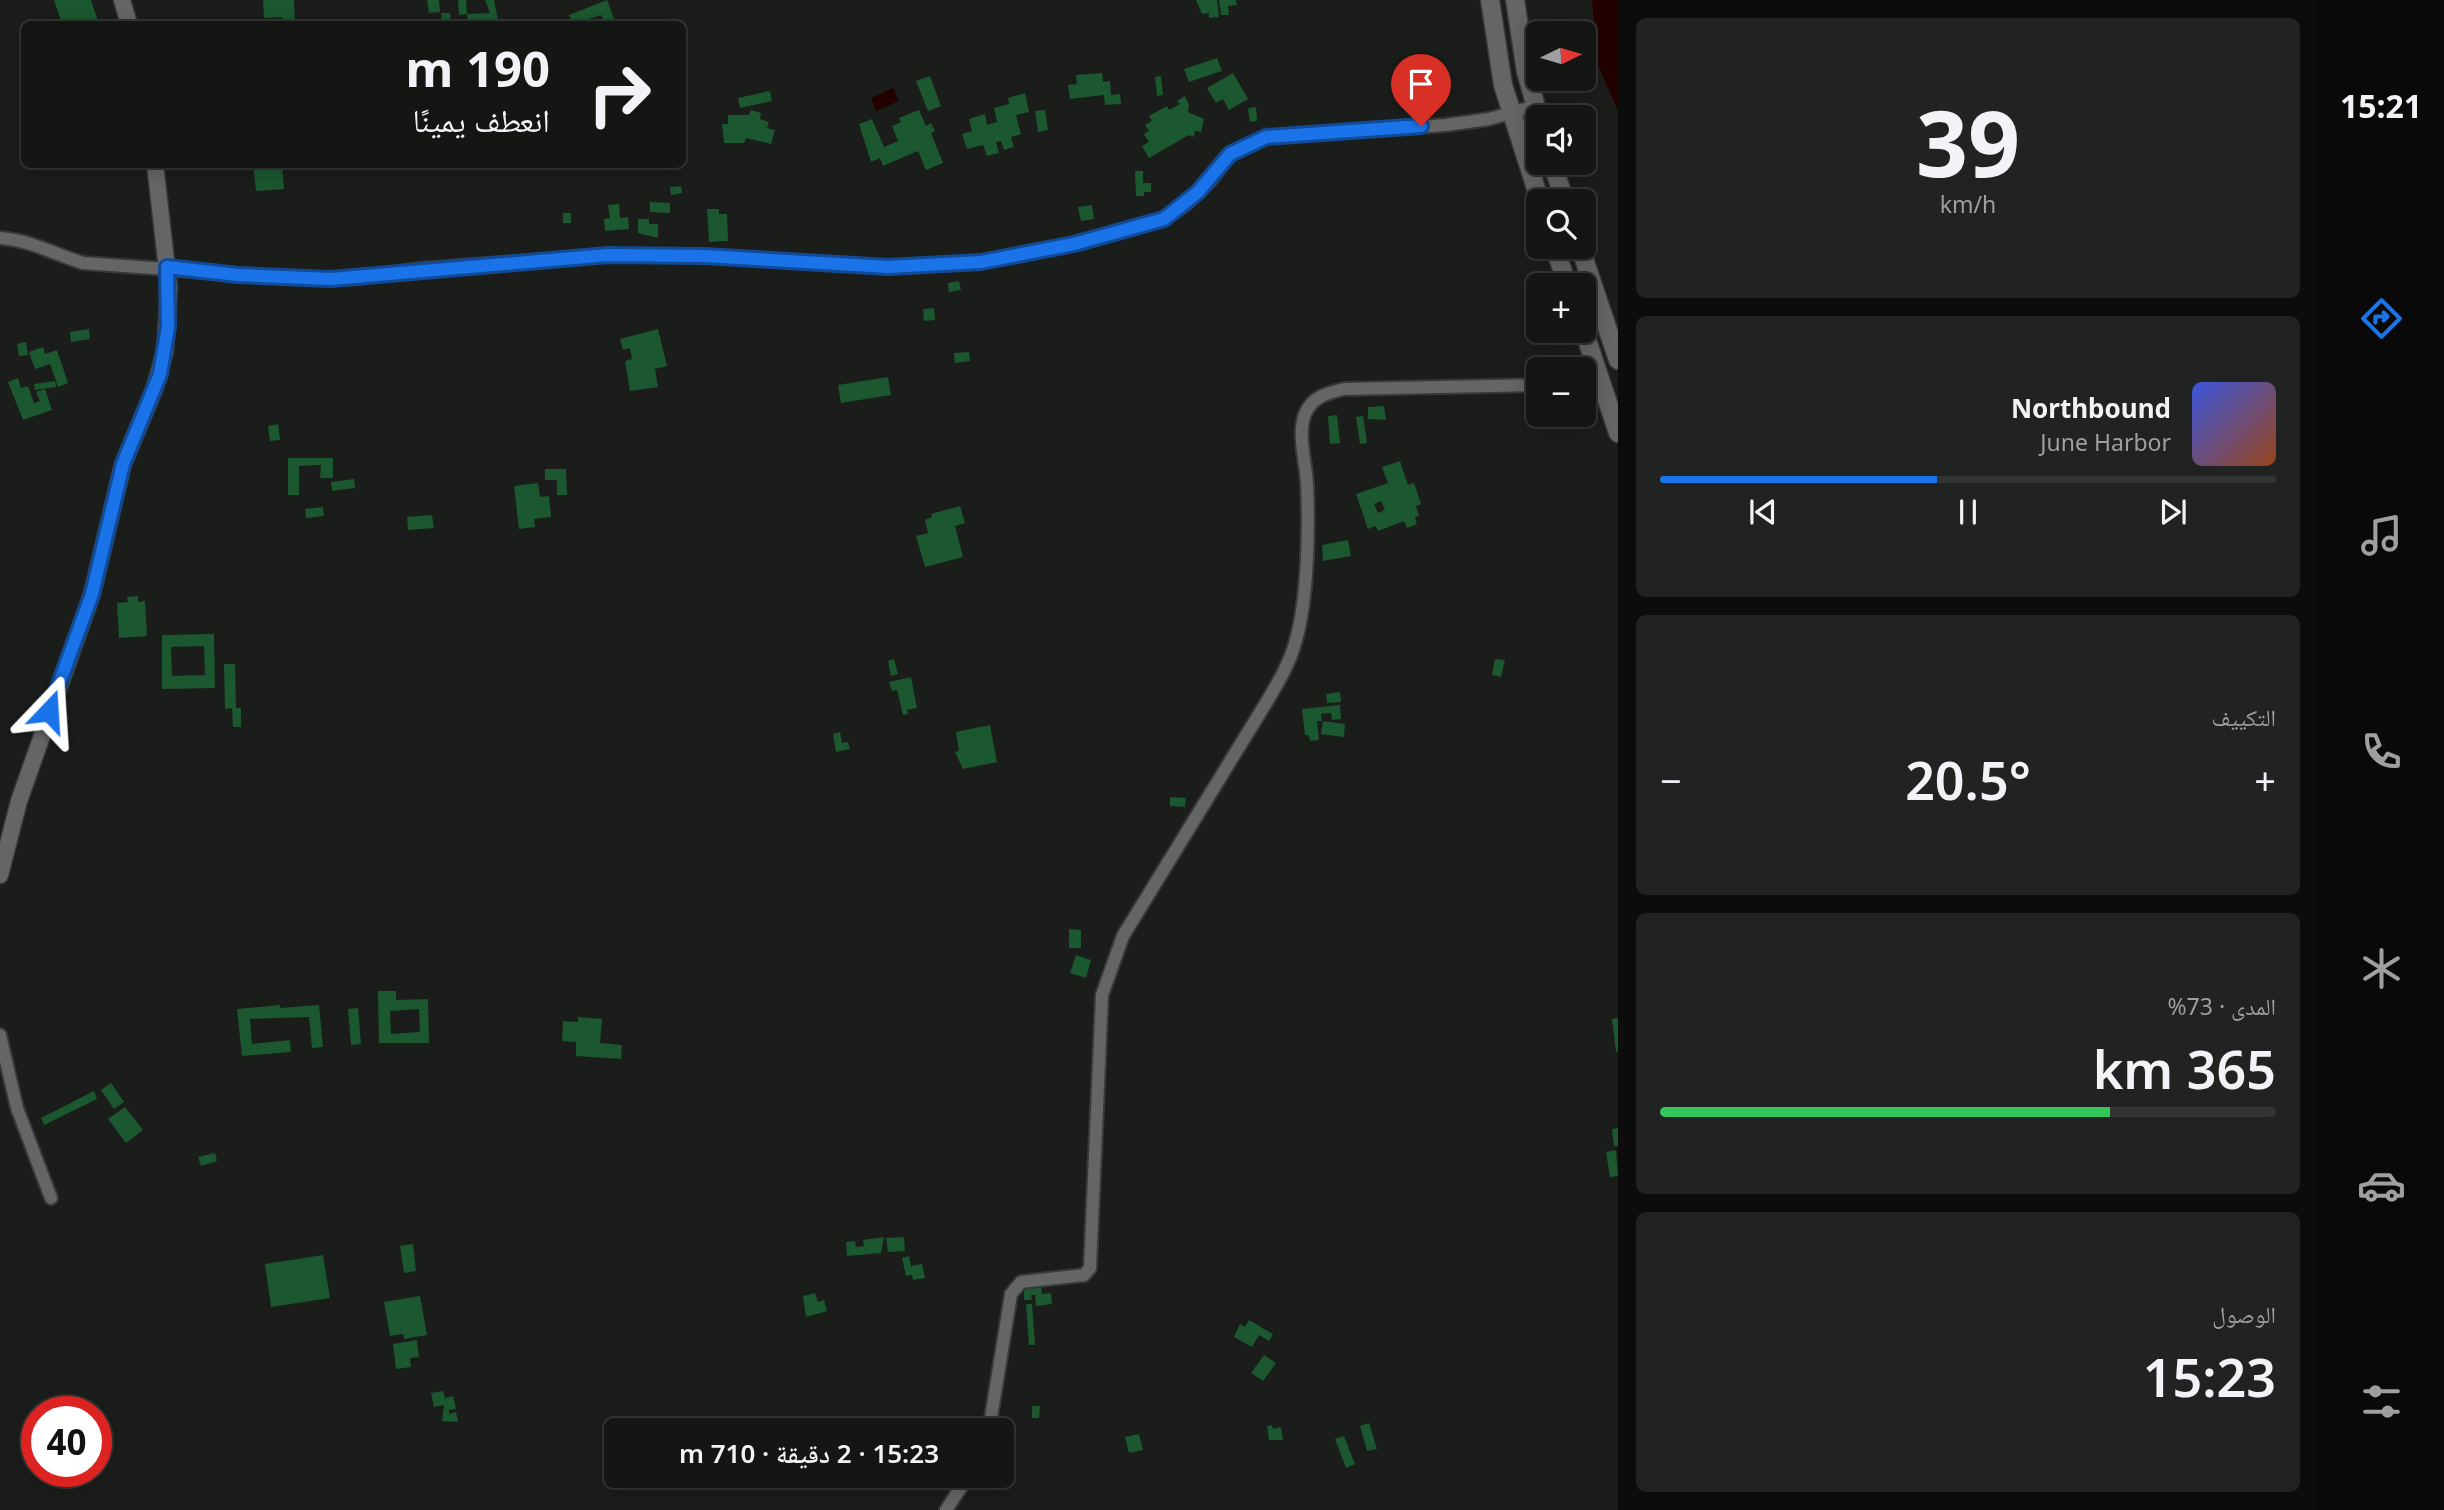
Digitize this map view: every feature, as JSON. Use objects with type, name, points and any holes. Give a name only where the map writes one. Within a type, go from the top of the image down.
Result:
[{"type":"main road","points":[[1490,0],[1503,85],[1536,189]]},
{"type":"main road","points":[[1515,0],[1526,72],[1535,105]]},
{"type":"main road","points":[[1584,259],[1618,360]]},
{"type":"main road","points":[[1590,343],[1612,391],[1618,433]]},
{"type":"street","points":[[122,0],[128,21]]},
{"type":"street","points":[[0,238],[29,241],[48,252],[83,263],[331,279],[608,255],[704,256],[888,267],[981,262],[1074,244],[1164,219],[1186,204],[1211,180],[1230,154],[1266,137],[1446,125],[1526,112]]},
{"type":"street","points":[[0,875],[19,801],[92,594],[123,464],[160,374],[168,327],[167,267],[155,168]]},
{"type":"street","points":[[991,1418],[1011,1294],[1021,1282],[1084,1275],[1090,1268],[1101,1006],[1122,936],[1266,703],[1285,670],[1296,641],[1307,542],[1302,432],[1305,414],[1314,400],[1344,389],[1526,385]]},
{"type":"street","points":[[0,1035],[24,1131],[51,1198]]},
{"type":"street","points":[[946,1510],[960,1488]]},
{"type":"shaded area","points":[[1592,0],[1618,0],[1618,111],[1598,65]]},
{"type":"shaded area","points":[[893,88],[899,101],[876,111],[871,98]]},
{"type":"building","points":[[54,0],[91,0],[98,21],[61,21]]},
{"type":"building","points":[[263,0],[294,0],[295,21],[282,21],[282,17],[264,18]]},
{"type":"building","points":[[427,0],[439,0],[440,12],[429,13]]},
{"type":"building","points":[[458,0],[466,0],[467,14],[459,15]]},
{"type":"building","points":[[485,0],[494,0],[498,20],[468,21],[467,14],[490,13]]},
{"type":"building","points":[[607,0],[615,21],[604,21],[601,15],[582,21],[572,21],[569,15]]},
{"type":"building","points":[[1196,0],[1217,0],[1219,17],[1209,18],[1209,13],[1202,14]]},
{"type":"building","points":[[1219,0],[1236,0],[1237,5],[1228,6],[1229,15],[1221,15]]},
{"type":"building","points":[[441,13],[450,13],[451,21],[442,21]]},
{"type":"building","points":[[1217,58],[1222,71],[1189,82],[1184,69]]},
{"type":"building","points":[[1102,73],[1103,82],[1110,81],[1111,95],[1120,94],[1121,104],[1105,105],[1104,95],[1070,99],[1068,85],[1077,84],[1076,75]]},
{"type":"building","points":[[1233,73],[1248,99],[1229,110],[1223,99],[1216,103],[1207,88]]},
{"type":"building","points":[[930,76],[941,106],[928,111],[916,81]]},
{"type":"building","points":[[1161,76],[1163,95],[1157,96],[1155,77]]},
{"type":"building","points":[[770,91],[772,101],[740,108],[738,98]]},
{"type":"building","points":[[1025,93],[1029,112],[1016,115],[1021,134],[1011,137],[1014,147],[1004,150],[1001,141],[996,142],[999,153],[987,156],[983,145],[967,149],[962,134],[972,131],[969,119],[985,114],[987,125],[997,122],[994,108],[1009,104],[1008,98]]},
{"type":"building","points":[[1185,96],[1189,105],[1188,112],[1204,119],[1201,132],[1195,131],[1194,137],[1189,135],[1149,158],[1142,146],[1149,142],[1144,134],[1149,131],[1145,125],[1152,121],[1149,116],[1167,106],[1169,110],[1180,104],[1177,101]]},
{"type":"building","points":[[1256,107],[1257,121],[1250,122],[1248,108]]},
{"type":"building","points":[[751,110],[761,113],[760,119],[769,122],[767,128],[775,130],[771,144],[746,138],[744,143],[724,143],[722,124],[728,124],[728,115],[749,115]]},
{"type":"building","points":[[919,110],[926,126],[931,123],[935,131],[931,133],[943,163],[926,170],[918,151],[883,166],[880,158],[871,162],[859,124],[872,119],[884,147],[898,141],[892,126],[901,122],[899,118]]},
{"type":"building","points":[[1045,110],[1048,130],[1038,132],[1035,111]]},
{"type":"building","points":[[253,168],[282,168],[284,189],[256,191]]},
{"type":"building","points":[[1135,171],[1143,171],[1143,183],[1151,183],[1151,192],[1144,192],[1144,196],[1136,196]]},
{"type":"building","points":[[681,186],[682,193],[671,195],[670,187]]},
{"type":"building","points":[[650,202],[670,203],[670,213],[650,212]]},
{"type":"building","points":[[619,204],[620,218],[628,217],[629,229],[605,231],[604,219],[610,218],[608,205]]},
{"type":"building","points":[[1092,205],[1094,219],[1081,221],[1078,207]]},
{"type":"building","points":[[707,209],[719,209],[719,214],[727,214],[728,241],[709,242]]},
{"type":"building","points":[[563,213],[571,213],[571,223],[563,223]]},
{"type":"building","points":[[638,219],[649,219],[649,224],[658,224],[658,238],[638,233]]},
{"type":"building","points":[[959,281],[961,290],[949,292],[948,283]]},
{"type":"building","points":[[934,308],[935,320],[924,321],[923,309]]},
{"type":"building","points":[[89,329],[90,339],[71,342],[70,332]]},
{"type":"building","points":[[658,329],[667,366],[655,369],[658,387],[630,391],[625,361],[632,359],[630,348],[623,350],[620,339]]},
{"type":"building","points":[[26,342],[28,355],[19,356],[17,344]]},
{"type":"building","points":[[43,347],[45,354],[57,350],[68,383],[58,387],[50,364],[35,369],[29,352]]},
{"type":"building","points":[[969,352],[970,361],[955,363],[954,353]]},
{"type":"building","points":[[888,377],[891,395],[841,403],[838,385]]},
{"type":"building","points":[[18,378],[21,388],[28,386],[34,403],[40,401],[36,392],[45,389],[52,410],[23,420],[8,382]]},
{"type":"building","points":[[55,381],[56,387],[35,390],[34,384]]},
{"type":"building","points":[[1384,406],[1386,420],[1368,419],[1368,407]]},
{"type":"building","points":[[1337,415],[1340,443],[1330,444],[1328,416]]},
{"type":"building","points":[[1363,416],[1367,443],[1360,444],[1356,417]]},
{"type":"building","points":[[278,424],[280,440],[270,441],[268,426]]},
{"type":"building","points":[[288,458],[333,458],[333,478],[320,478],[321,465],[299,466],[299,495],[288,495]]},
{"type":"building","points":[[1400,461],[1408,485],[1414,483],[1421,504],[1416,506],[1419,516],[1415,517],[1417,524],[1407,528],[1404,521],[1378,531],[1376,526],[1368,529],[1356,494],[1388,483],[1382,467]],"holes":[[[1381,501],[1385,510],[1378,513],[1374,504]]]},
{"type":"building","points":[[545,469],[566,469],[567,495],[557,495],[557,480],[545,480]]},
{"type":"building","points":[[354,479],[355,488],[332,491],[331,482]]},
{"type":"building","points":[[538,483],[540,497],[549,496],[551,517],[534,519],[535,527],[519,529],[514,486]]},
{"type":"building","points":[[960,506],[965,523],[955,526],[963,557],[925,567],[916,536],[928,533],[925,520],[932,517],[931,514]]},
{"type":"building","points":[[323,507],[324,516],[306,518],[305,509]]},
{"type":"building","points":[[432,515],[434,528],[408,530],[407,517]]},
{"type":"building","points":[[1348,540],[1351,556],[1323,561],[1322,545]]},
{"type":"building","points":[[138,596],[138,602],[145,601],[147,636],[119,638],[117,603],[128,602],[127,597]]},
{"type":"building","points":[[214,634],[215,688],[162,689],[162,635]],"holes":[[[204,646],[205,675],[172,676],[171,647]]]},
{"type":"building","points":[[894,659],[898,674],[891,676],[888,661]]},
{"type":"building","points":[[1495,659],[1505,660],[1501,677],[1492,675]]},
{"type":"building","points":[[224,664],[235,664],[236,708],[241,708],[241,727],[233,727],[232,708],[225,709]]},
{"type":"building","points":[[911,677],[917,708],[907,710],[908,714],[903,715],[897,690],[892,691],[889,682]]},
{"type":"building","points":[[1340,692],[1341,702],[1327,703],[1326,694]]},
{"type":"building","points":[[1340,705],[1341,719],[1332,720],[1331,713],[1321,714],[1322,721],[1317,721],[1319,740],[1310,741],[1309,735],[1305,735],[1302,709]]},
{"type":"building","points":[[1323,721],[1345,724],[1344,737],[1321,734]]},
{"type":"building","points":[[990,725],[997,762],[963,769],[955,752],[959,751],[956,732]]},
{"type":"building","points":[[840,732],[842,743],[848,742],[850,749],[836,752],[833,734]]},
{"type":"building","points":[[1170,797],[1186,798],[1185,807],[1170,806]]},
{"type":"building","points":[[1069,929],[1081,930],[1081,948],[1069,948]]},
{"type":"building","points":[[1076,955],[1091,960],[1086,978],[1070,973]]},
{"type":"building","points":[[378,991],[396,991],[396,1000],[428,999],[429,1043],[379,1043]],"holes":[[[419,1009],[420,1032],[391,1034],[390,1011]]]},
{"type":"building","points":[[280,1005],[280,1008],[319,1005],[323,1047],[312,1048],[309,1017],[250,1019],[252,1044],[290,1040],[291,1052],[242,1056],[237,1009]]},
{"type":"building","points":[[358,1008],[361,1044],[351,1045],[348,1009]]},
{"type":"building","points":[[578,1017],[602,1019],[600,1043],[622,1045],[621,1059],[576,1056],[576,1042],[562,1041],[563,1021],[578,1022]]},
{"type":"building","points":[[1618,1018],[1618,1051],[1616,1052],[1612,1019]]},
{"type":"building","points":[[111,1083],[124,1102],[114,1109],[101,1090]]},
{"type":"building","points":[[94,1091],[97,1099],[44,1125],[41,1118]]},
{"type":"building","points":[[125,1107],[143,1130],[126,1143],[108,1119]]},
{"type":"building","points":[[1618,1128],[1618,1146],[1614,1146],[1612,1129]]},
{"type":"building","points":[[1616,1150],[1618,1176],[1610,1177],[1606,1152]]},
{"type":"building","points":[[215,1153],[217,1161],[201,1166],[198,1157]]},
{"type":"building","points":[[884,1237],[881,1253],[847,1256],[846,1242],[855,1241],[856,1247],[864,1246],[863,1240]]},
{"type":"building","points":[[904,1237],[905,1251],[888,1252],[886,1238]]},
{"type":"building","points":[[413,1244],[416,1271],[404,1273],[400,1246]]},
{"type":"building","points":[[323,1255],[330,1298],[271,1307],[265,1264]]},
{"type":"building","points":[[909,1256],[911,1266],[922,1264],[925,1278],[913,1280],[912,1275],[906,1276],[902,1258]]},
{"type":"building","points":[[1041,1285],[1042,1294],[1051,1293],[1052,1304],[1036,1306],[1035,1295],[1031,1295],[1032,1300],[1024,1300],[1024,1290]]},
{"type":"building","points":[[815,1293],[818,1302],[824,1300],[827,1311],[806,1317],[803,1296]]},
{"type":"building","points":[[420,1296],[427,1335],[404,1339],[403,1334],[390,1336],[384,1302]]},
{"type":"building","points":[[1026,1304],[1032,1304],[1035,1345],[1029,1345]]},
{"type":"building","points":[[1249,1320],[1273,1334],[1269,1341],[1259,1335],[1252,1347],[1234,1337],[1240,1324],[1245,1327]]},
{"type":"building","points":[[417,1340],[419,1357],[410,1358],[411,1367],[396,1369],[393,1344]]},
{"type":"building","points":[[1264,1355],[1276,1363],[1263,1381],[1251,1373]]},
{"type":"building","points":[[443,1391],[445,1398],[453,1396],[456,1409],[449,1410],[449,1414],[456,1412],[458,1422],[442,1421],[444,1405],[434,1407],[431,1393]]},
{"type":"building","points":[[1032,1406],[1040,1406],[1039,1418],[1032,1418]]},
{"type":"building","points":[[1369,1423],[1377,1449],[1367,1451],[1360,1426]]},
{"type":"building","points":[[1272,1425],[1273,1429],[1281,1427],[1283,1440],[1269,1440],[1267,1426]]},
{"type":"building","points":[[1139,1434],[1143,1450],[1129,1453],[1125,1437]]},
{"type":"building","points":[[1344,1436],[1355,1464],[1346,1468],[1335,1439]]},
{"type":"route","points":[[49,711],[92,594],[123,464],[160,374],[168,327],[167,267],[238,275],[331,279],[502,265],[520,260],[608,255],[704,256],[888,267],[981,262],[1074,244],[1164,219],[1186,204],[1211,180],[1230,154],[1266,137],[1421,126]]}]
